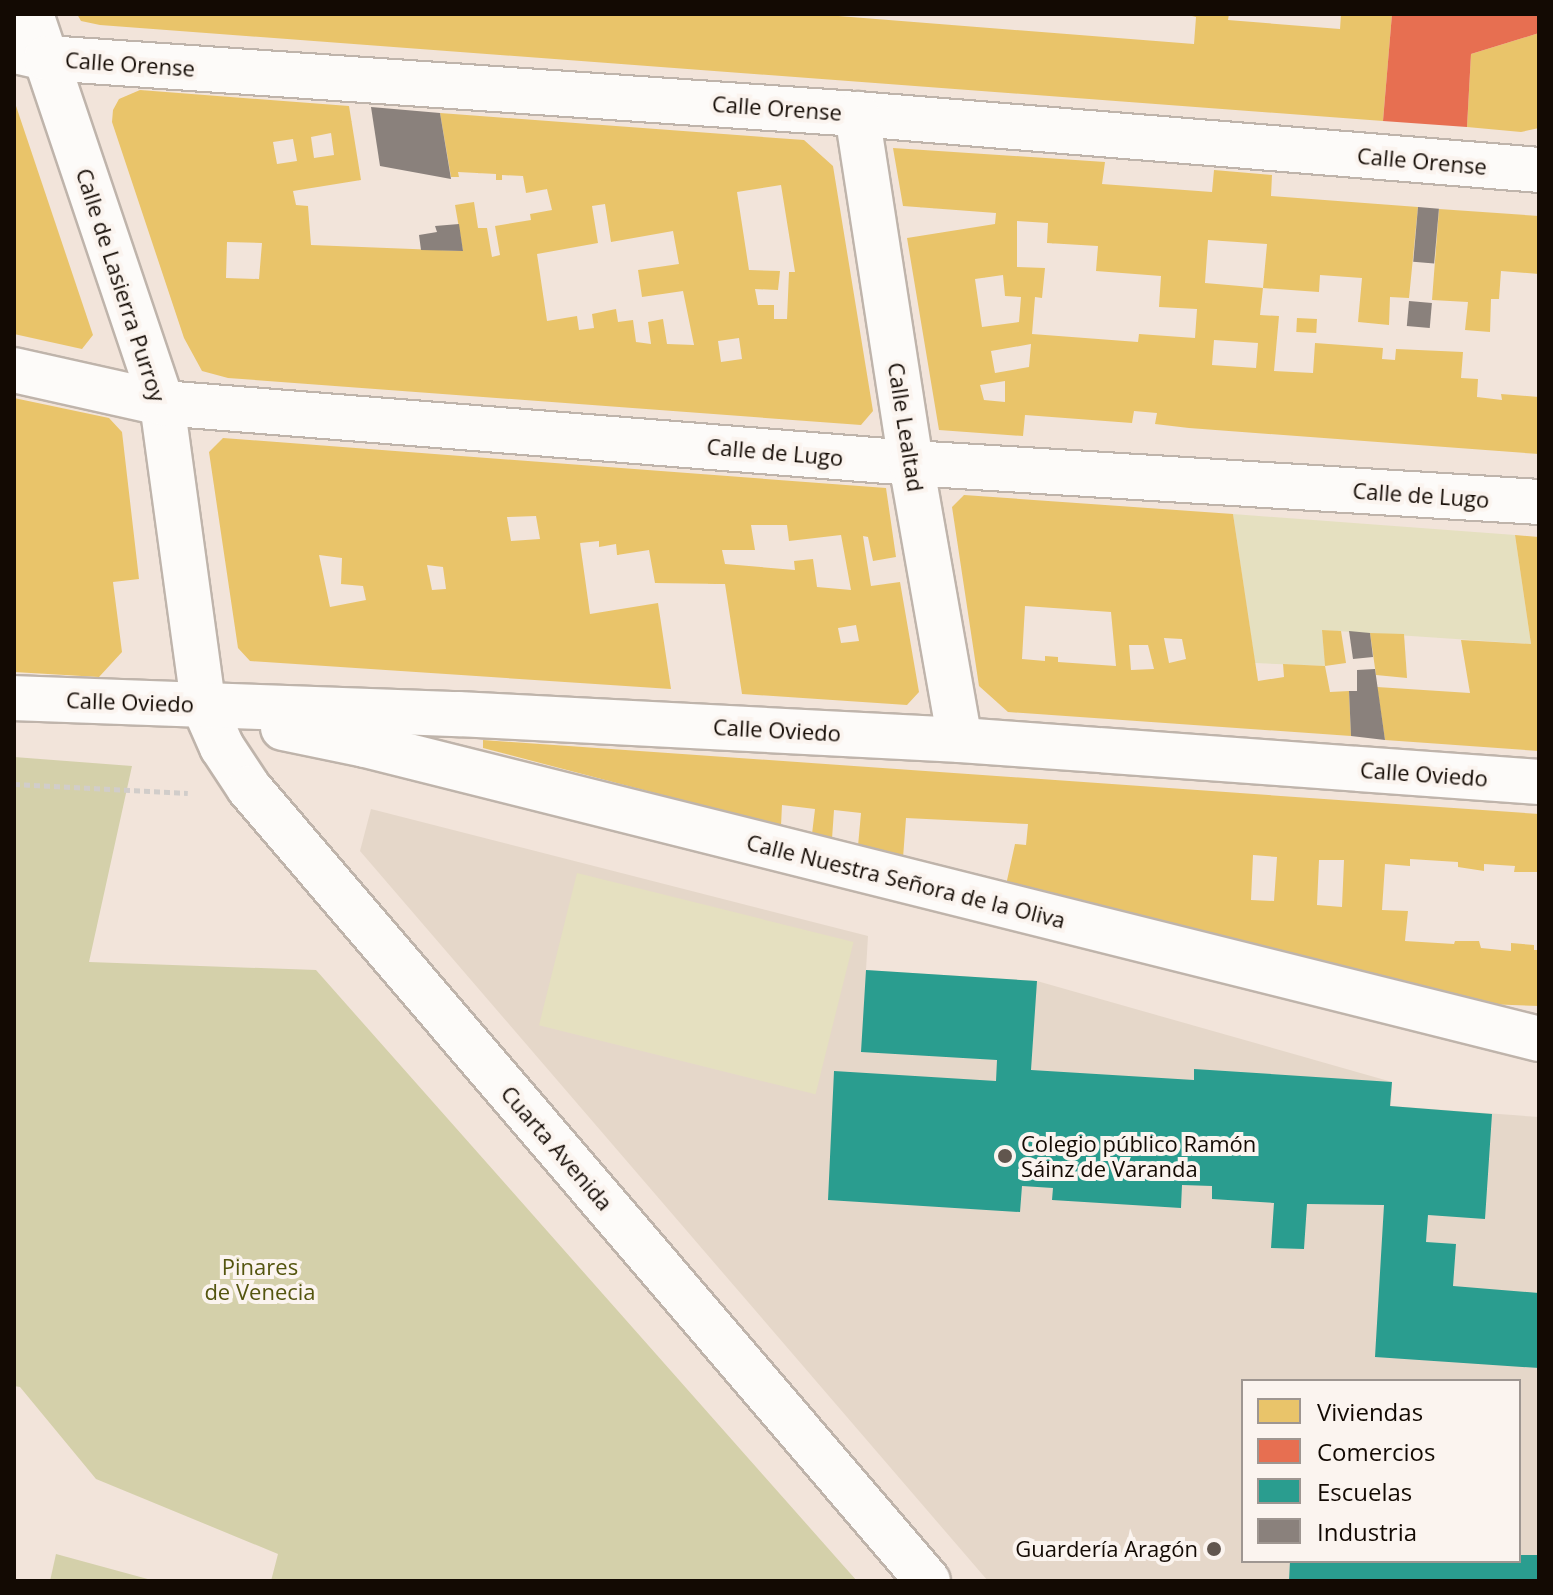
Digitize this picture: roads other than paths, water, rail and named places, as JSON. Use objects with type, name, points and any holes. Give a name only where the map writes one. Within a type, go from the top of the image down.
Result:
[{"type":"street","name":"Calle de Lasierra Purroy","points":[[31,14],[30,54],[162,403],[203,704]]},
{"type":"street","name":"Calle Orense","points":[[30,54],[857,114],[1539,170]]},
{"type":"street","name":"Calle Lealtad","points":[[857,114],[911,463],[960,740]]},
{"type":"street","name":"Calle de Lugo","points":[[14,370],[162,403],[911,463],[1539,502]]},
{"type":"street","name":"Calle Oviedo","points":[[14,698],[960,740],[1539,782]]},
{"type":"street","name":"Cuarta Avenida","points":[[203,704],[222,747],[249,788],[928,1581]]},
{"type":"street","name":"Calle Nuestra Señora de la Oliva","points":[[273,726],[365,745],[1539,1039]]},
{"type":"place","name":"Colegio público Ramón Sáinz de Varanda","points":[[1005,1156]]},
{"type":"place","name":"Guardería Aragón","points":[[1214,1549]]},
{"type":"park label","name":"Pinares de Venecia","points":[[260,1278]]}]
